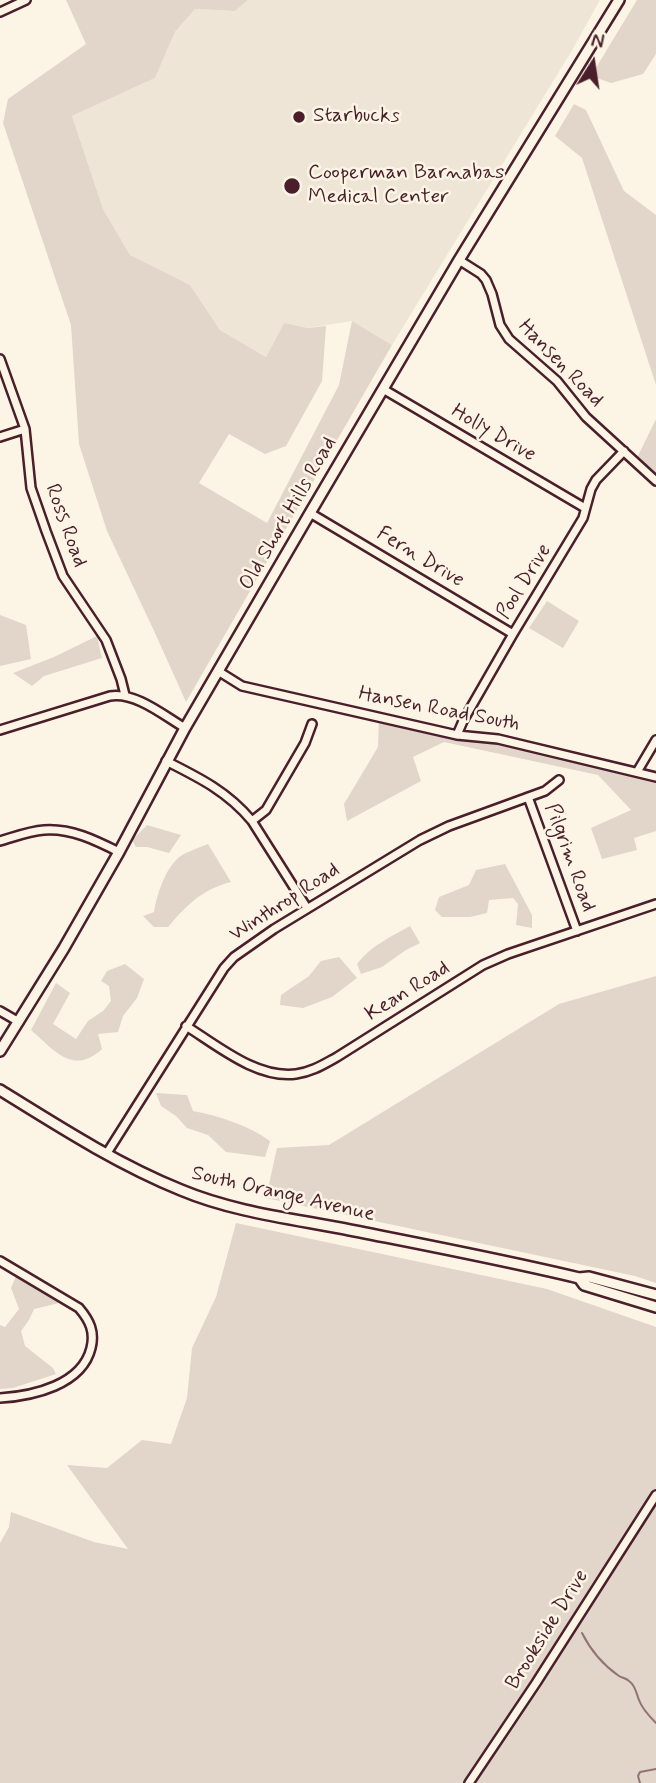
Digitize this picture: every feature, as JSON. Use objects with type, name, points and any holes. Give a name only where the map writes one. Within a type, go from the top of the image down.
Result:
[{"type":"main road","name":"Old Short Hills Road","points":[[0,1051],[64,948],[119,852],[184,728],[383,389],[619,0]]},
{"type":"main road","name":"South Orange Avenue","points":[[0,1090],[107,1153],[180,1190],[212,1201],[579,1278],[589,1277],[656,1296]]},
{"type":"main road","name":"South Orange Avenue","points":[[579,1278],[584,1285],[656,1307]]},
{"type":"street","points":[[0,12],[26,0]]},
{"type":"street","name":"Hansen Road","points":[[459,260],[481,274],[486,281],[500,325],[509,339],[557,382],[586,417],[656,481]]},
{"type":"street","name":"Ross Road","points":[[0,359],[25,429],[31,488],[46,531],[63,576],[106,640],[125,695]]},
{"type":"street","name":"Holly Drive","points":[[383,389],[585,508]]},
{"type":"street","points":[[0,437],[25,429]]},
{"type":"street","name":"Pool Drive","points":[[457,735],[463,720],[583,518],[596,480],[624,451]]},
{"type":"street","name":"Fern Drive","points":[[310,513],[513,634]]},
{"type":"street","name":"Hansen Road South","points":[[218,671],[242,685],[457,735],[498,738],[656,777]]},
{"type":"street","points":[[0,730],[110,696],[125,695],[184,728]]},
{"type":"street","points":[[252,821],[266,810],[305,743],[312,724]]},
{"type":"street","points":[[637,772],[656,740]]},
{"type":"street","points":[[166,761],[225,794],[252,821],[307,908]]},
{"type":"street","name":"Winthrop Road","points":[[107,1153],[186,1026],[233,957],[307,908],[429,835],[545,790],[559,779]]},
{"type":"street","name":"Pilgrim Road","points":[[528,797],[577,931]]},
{"type":"street","points":[[0,841],[42,830],[55,830],[82,835],[119,852]]},
{"type":"street","name":"Kean Road","points":[[186,1026],[250,1065],[278,1074],[305,1072],[337,1057],[483,965],[656,904]]},
{"type":"street","points":[[0,1011],[19,1022]]},
{"type":"street","points":[[0,1261],[79,1308],[92,1328],[93,1341],[86,1362],[77,1373],[47,1390],[0,1398]]},
{"type":"street","name":"Brookside Drive","points":[[469,1783],[656,1495]]},
{"type":"shaded area","points":[[66,0],[248,0],[235,11],[195,9],[175,32],[155,78],[72,116],[103,209],[130,255],[190,285],[220,330],[266,357],[284,323],[308,328],[326,326],[322,381],[286,446],[265,454],[229,434],[199,483],[267,523],[339,385],[352,321],[392,345],[186,702],[107,531],[79,444],[71,325],[3,123],[8,99],[86,44]]},
{"type":"shaded area","name":"Cooperman Barnabas Medical Center","points":[[248,0],[600,0],[392,345],[352,321],[308,328],[284,323],[266,357],[220,330],[190,285],[130,255],[103,209],[72,116],[155,78],[175,32],[195,9],[235,11]]},
{"type":"shaded area","points":[[637,0],[656,0],[656,54],[643,74],[611,83],[591,76]]},
{"type":"shaded area","points":[[574,104],[586,110],[624,191],[656,215],[656,385],[582,158],[555,136]]},
{"type":"shaded area","points":[[656,419],[656,484],[635,462]]},
{"type":"shaded area","points":[[547,601],[579,621],[563,648],[529,628]]},
{"type":"shaded area","points":[[0,615],[26,625],[31,659],[0,666]]},
{"type":"shaded area","points":[[97,636],[102,658],[44,676],[32,686],[13,673],[54,657]]},
{"type":"shaded area","points":[[379,716],[656,778],[656,831],[634,838],[637,850],[602,859],[591,828],[631,810],[598,775],[444,742],[413,757],[421,781],[347,821],[344,804],[378,747]]},
{"type":"shaded area","points":[[147,825],[181,835],[169,853],[136,847],[132,840]]},
{"type":"shaded area","points":[[208,844],[231,882],[211,889],[195,899],[168,927],[154,927],[143,916],[154,912],[168,870],[180,857]]},
{"type":"shaded area","points":[[505,864],[532,915],[532,928],[516,925],[518,904],[513,898],[489,900],[487,913],[470,917],[442,917],[435,910],[439,897],[469,885],[476,870]]},
{"type":"shaded area","points":[[410,926],[420,943],[382,967],[361,974],[357,964],[368,952]]},
{"type":"shaded area","points":[[339,957],[357,978],[332,997],[303,1008],[280,1005],[281,995],[309,976],[321,961]]},
{"type":"shaded area","points":[[125,964],[144,979],[137,998],[123,1016],[118,1032],[98,1034],[102,1049],[92,1057],[73,1060],[64,1057],[31,1030],[56,983],[70,993],[53,1024],[76,1039],[88,1021],[103,1011],[111,1001],[109,986],[101,981],[107,971]]},
{"type":"shaded area","points":[[656,976],[656,1283],[635,1276],[261,1197],[267,1193],[277,1148],[329,1145],[559,1004]]},
{"type":"shaded area","points":[[156,1093],[187,1095],[193,1111],[233,1122],[261,1135],[270,1141],[265,1157],[226,1152],[208,1135],[187,1128],[161,1106]]},
{"type":"shaded area","points":[[236,1223],[547,1289],[656,1327],[656,1783],[0,1783],[0,1543],[9,1527],[11,1512],[94,1542],[128,1549],[67,1465],[107,1468],[142,1440],[171,1444],[187,1398],[192,1348],[216,1297]]},
{"type":"shaded area","points":[[16,1276],[59,1303],[34,1309],[21,1331],[25,1346],[53,1368],[56,1374],[13,1388],[0,1389],[0,1325],[5,1327],[19,1309],[11,1288]]},
{"type":"waterway","points":[[582,1633],[602,1662],[633,1685],[642,1707],[656,1723]]},
{"type":"waterway","points":[[640,1783],[640,1772],[656,1769]]},
{"type":"place","name":"Starbucks","points":[[299,117]]},
{"type":"place","name":"Cooperman Barnabas Medical Center","points":[[292,186]]}]
